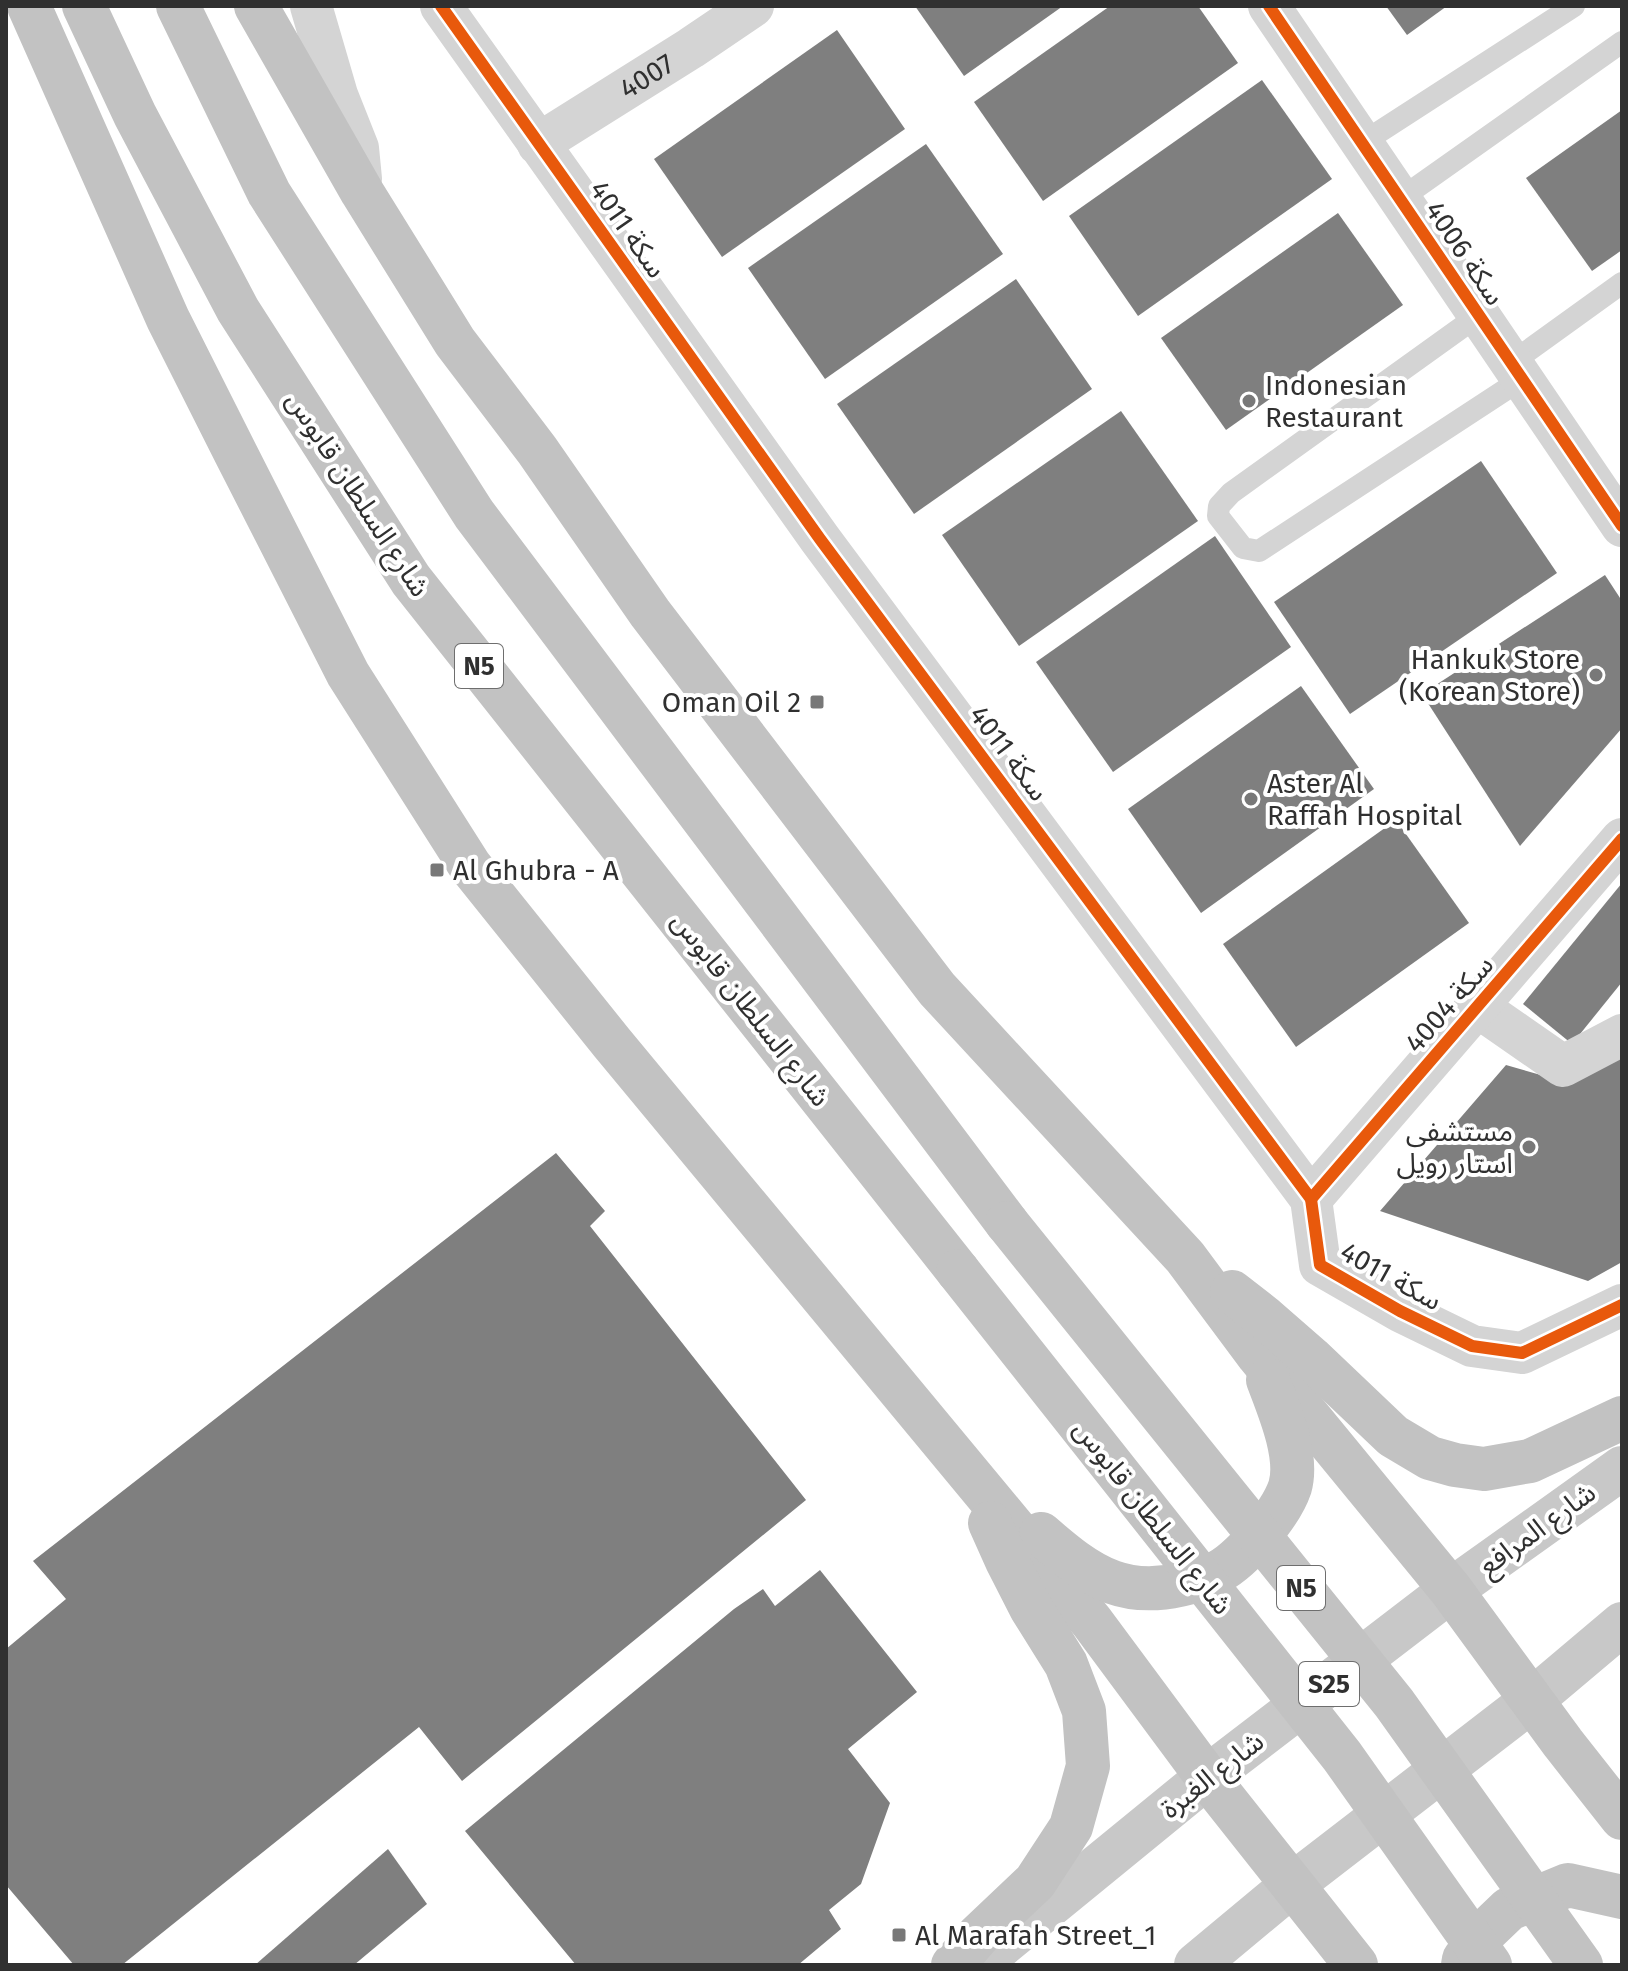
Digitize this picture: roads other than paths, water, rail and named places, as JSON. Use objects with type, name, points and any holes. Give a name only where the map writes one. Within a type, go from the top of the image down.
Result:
[{"type":"highway","points":[[29,6],[168,319],[348,674],[470,866],[622,1055],[1092,1622],[1207,1777],[1356,1965]]},
{"type":"highway","name":"شارع السلطان قابوس","points":[[84,6],[135,115],[238,310],[411,580],[1342,1756],[1490,1965]]},
{"type":"highway","name":"N5","points":[[178,6],[269,193],[474,514],[1007,1223],[1394,1703],[1581,1965]]},
{"type":"highway","points":[[256,6],[362,192],[455,342],[537,450],[650,613],[927,977],[1185,1257],[1258,1355],[1451,1590],[1622,1818]]},
{"type":"highway","points":[[1185,1257],[1264,1317],[1393,1436],[1430,1458],[1484,1469],[1530,1461],[1622,1418]]},
{"type":"highway","points":[[967,1470],[1073,1562],[1112,1582],[1146,1590],[1176,1586],[1217,1573],[1241,1554],[1273,1520],[1290,1486],[1292,1459],[1282,1420],[1258,1355]]},
{"type":"highway","points":[[953,1965],[978,1936],[1035,1882],[1071,1827],[1088,1766],[1084,1711],[1066,1664],[1031,1608],[1007,1561],[967,1470]]},
{"type":"highway","points":[[1463,1965],[1464,1959],[1486,1931],[1509,1909],[1568,1885],[1622,1897]]},
{"type":"main road","name":"شارع المرافع","points":[[1451,1590],[1622,1468]]},
{"type":"main road","name":"شارع الغبرة","points":[[977,1965],[1207,1777],[1451,1590]]},
{"type":"main road","points":[[1196,1965],[1292,1885],[1532,1700],[1622,1624]]},
{"type":"street","points":[[311,6],[337,95],[358,148],[362,192]]},
{"type":"street","name":"سكة 4011","points":[[441,6],[820,539],[1311,1199],[1320,1265],[1400,1311],[1472,1346],[1522,1353],[1622,1305]]},
{"type":"street","name":"4007","points":[[538,144],[753,6]]},
{"type":"street","name":"سكة 4006","points":[[1269,6],[1620,521]]},
{"type":"street","name":"سكة 4004","points":[[1311,1199],[1622,839]]},
{"type":"street","points":[[1478,1007],[1563,1066],[1622,1035]]},
{"type":"lane","points":[[1362,143],[1574,6]]},
{"type":"lane","points":[[1400,199],[1622,42]]},
{"type":"lane","points":[[1479,315],[1231,493],[1219,506],[1218,516],[1243,548],[1259,551],[1517,371],[1622,283]]},
{"type":"place","name":"Indonesian Restaurant","points":[[1249,401]]},
{"type":"place","name":"Hankuk Store (Korean Store)","points":[[1596,675]]},
{"type":"place","name":"Oman Oil 2","points":[[817,702]]},
{"type":"place","name":"Aster Al Raffah Hospital","points":[[1251,799]]},
{"type":"place","name":"Al Ghubra - A","points":[[437,870]]},
{"type":"place","name":"مستشفى استار رويل","points":[[1529,1147]]},
{"type":"place","name":"Al Marafah Street_1","points":[[899,1935]]}]
